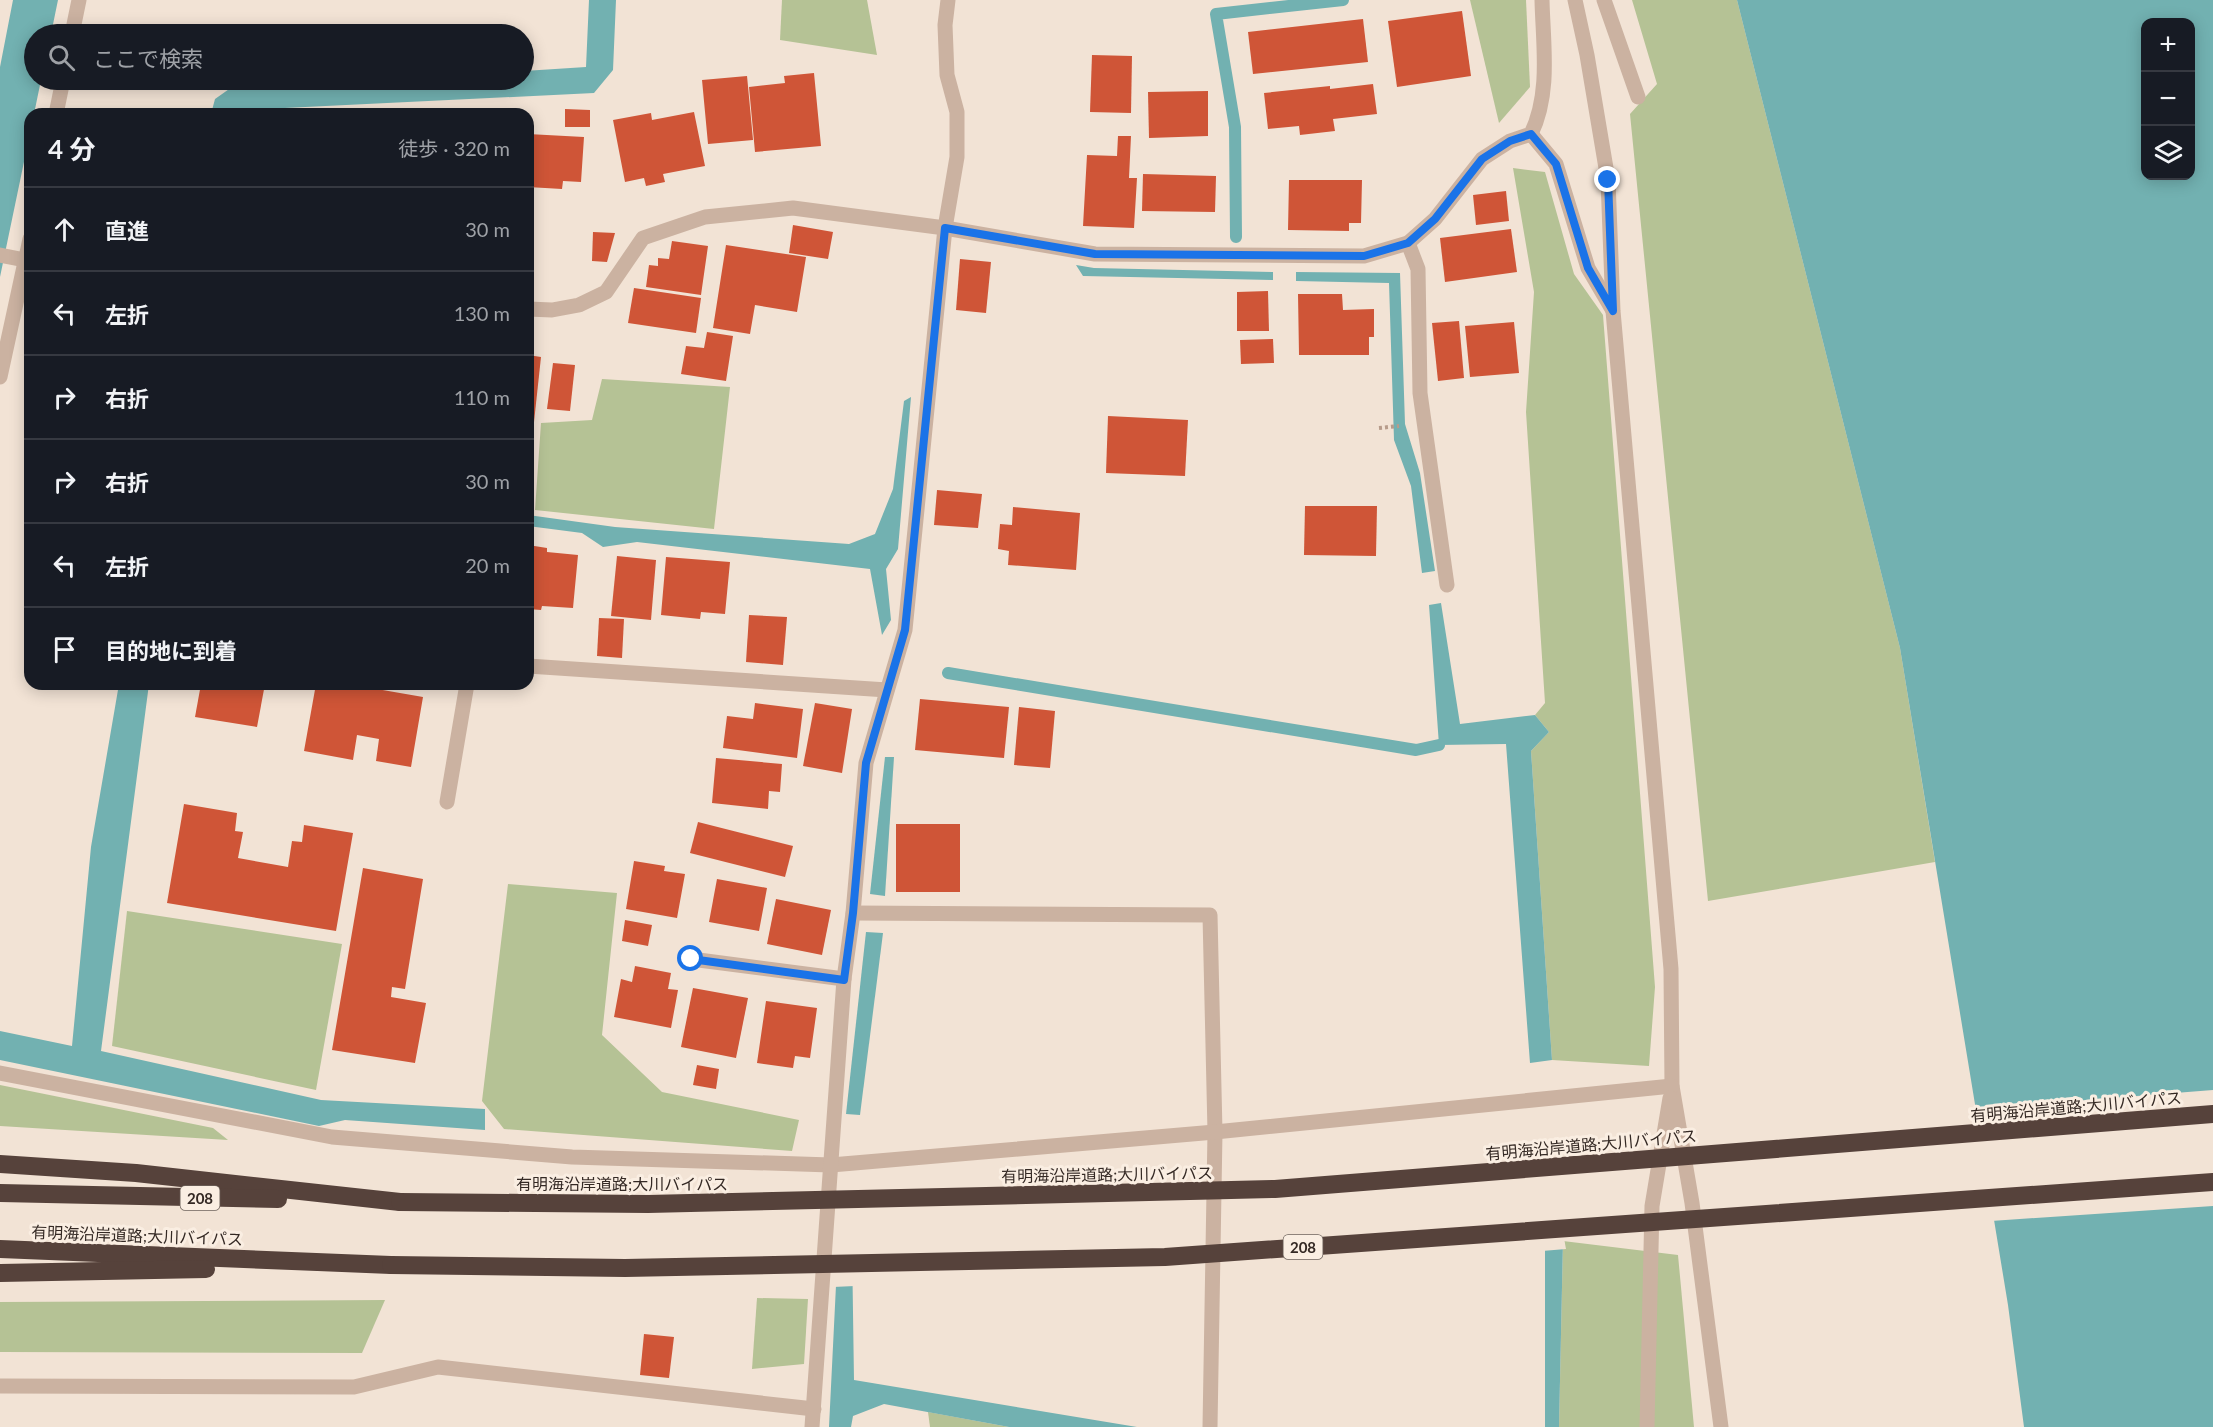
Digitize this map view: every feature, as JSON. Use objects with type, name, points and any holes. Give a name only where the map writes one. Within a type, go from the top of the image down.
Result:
[{"type":"highway","name":"有明海沿岸道路;大川バイパス","points":[[0,1193],[400,1202],[648,1204],[1275,1189],[2213,1114]]},
{"type":"highway","points":[[0,1164],[136,1173],[400,1202]]},
{"type":"highway","name":"有明海沿岸道路;大川バイパス","points":[[0,1249],[391,1265],[625,1268],[1165,1257],[2213,1182]]},
{"type":"highway","points":[[0,1273],[391,1265]]},
{"type":"street","points":[[74,24],[79,0]]},
{"type":"street","points":[[813,1427],[844,980],[853,913],[866,763],[905,630],[945,228],[957,157],[957,112],[946,75],[945,25],[948,0]]},
{"type":"street","points":[[534,309],[552,310],[579,305],[606,292],[644,238],[705,217],[793,208],[945,228],[1095,254],[1364,256],[1408,243],[1435,219],[1482,159],[1510,141],[1531,134],[1539,118],[1545,82],[1542,0]]},
{"type":"street","points":[[1575,0],[1608,180],[1613,311],[1671,969],[1672,1086],[1692,1203],[1720,1427]]},
{"type":"street","points":[[1604,0],[1638,96]]},
{"type":"street","points":[[57,108],[61,90]]},
{"type":"street","points":[[1531,134],[1556,164],[1588,268],[1613,311]]},
{"type":"street","points":[[1408,243],[1418,270],[1420,393],[1448,585]]},
{"type":"street","points":[[0,255],[24,259]]},
{"type":"street","points":[[0,377],[24,277]]},
{"type":"street","points":[[534,666],[887,690]]},
{"type":"street","points":[[447,802],[466,690]]},
{"type":"street","points":[[853,913],[1210,915],[1215,1132],[1210,1427]]},
{"type":"street","points":[[691,959],[844,980]]},
{"type":"street","points":[[0,1073],[332,1137],[572,1157],[831,1165],[1215,1132],[1672,1086]]},
{"type":"street","points":[[1647,1427],[1652,1206],[1672,1086]]},
{"type":"street","points":[[0,1386],[354,1387],[438,1367],[814,1409]]},
{"type":"green space","points":[[782,0],[867,0],[877,55],[780,40]]},
{"type":"green space","points":[[1470,0],[1526,0],[1530,87],[1499,123]]},
{"type":"green space","points":[[1632,0],[1737,0],[1900,648],[1935,862],[1708,901],[1630,114],[1657,84]]},
{"type":"green space","points":[[1513,168],[1545,172],[1574,274],[1603,315],[1655,987],[1649,1066],[1552,1060],[1531,751],[1549,732],[1535,715],[1545,703],[1526,412],[1534,292]]},
{"type":"green space","points":[[602,379],[730,387],[714,529],[535,510],[541,423],[592,420]]},
{"type":"green space","points":[[508,884],[617,893],[602,1035],[662,1092],[799,1120],[792,1151],[504,1129],[482,1101]]},
{"type":"green space","points":[[127,911],[342,944],[316,1090],[112,1046]]},
{"type":"green space","points":[[0,1085],[213,1128],[228,1140],[0,1126]]},
{"type":"green space","points":[[1563,1241],[1678,1255],[1694,1427],[1559,1427]]},
{"type":"green space","points":[[757,1298],[808,1299],[804,1364],[752,1369]]},
{"type":"green space","points":[[385,1300],[362,1353],[0,1352],[0,1302]]},
{"type":"green space","points":[[928,1412],[1009,1427],[930,1427]]},
{"type":"water","points":[[13,0],[58,0],[53,24],[24,24],[24,90],[39,90],[35,108],[24,108],[24,162],[0,277],[0,67]]},
{"type":"water","points":[[589,0],[616,0],[613,70],[594,93],[283,108],[213,108],[215,99],[228,90],[534,90],[534,70],[586,67]]},
{"type":"water","points":[[1737,0],[2213,0],[2213,1427],[2024,1427],[2008,1305],[1900,648]]},
{"type":"water","points":[[1076,265],[1094,268],[1273,272],[1273,280],[1083,276]]},
{"type":"water","points":[[1296,272],[1400,273],[1405,424],[1420,473],[1435,571],[1422,573],[1411,486],[1394,440],[1389,283],[1296,281]]},
{"type":"water","points":[[911,397],[898,549],[886,569],[891,620],[882,635],[870,569],[637,542],[603,547],[582,533],[534,527],[534,516],[615,527],[849,544],[875,534],[893,489],[904,401]]},
{"type":"water","points":[[1441,603],[1460,724],[1535,715],[1549,732],[1531,751],[1552,1060],[1530,1063],[1506,744],[1439,745],[1429,605]]},
{"type":"water","points":[[118,690],[148,690],[101,1051],[321,1100],[485,1109],[485,1130],[345,1120],[319,1126],[0,1060],[0,1031],[72,1046],[91,847]]},
{"type":"water","points":[[885,757],[894,757],[885,896],[870,894]]},
{"type":"water","points":[[866,932],[883,933],[860,1115],[846,1114]]},
{"type":"water","points":[[1545,1241],[1563,1241],[1559,1427],[1545,1427]]},
{"type":"water","points":[[852,1244],[854,1380],[1137,1427],[1009,1427],[884,1404],[853,1416],[851,1427],[829,1427],[838,1245]]},
{"type":"pier","points":[[2213,1090],[2213,1206],[1991,1221],[1973,1109]]},
{"type":"pier","points":[[1544,1238],[1564,1238],[1566,1249],[1542,1251]]},
{"type":"pier","points":[[852,1241],[855,1243],[855,1286],[833,1287],[836,1243]]},
{"type":"building","points":[[1462,11],[1471,76],[1397,87],[1388,21]]},
{"type":"building","points":[[1363,19],[1368,62],[1253,74],[1248,32]]},
{"type":"building","points":[[1092,55],[1132,56],[1131,113],[1090,112]]},
{"type":"building","points":[[814,73],[821,146],[755,152],[749,87],[785,83],[784,76]]},
{"type":"building","points":[[747,76],[753,140],[708,144],[702,80]]},
{"type":"building","points":[[1373,84],[1377,114],[1333,119],[1335,131],[1300,135],[1299,126],[1268,129],[1264,93]]},
{"type":"building","points":[[1208,91],[1208,136],[1149,138],[1148,92]]},
{"type":"building","points":[[565,109],[590,110],[590,127],[565,127]]},
{"type":"building","points":[[694,112],[705,166],[663,174],[665,182],[646,186],[644,178],[625,182],[613,120],[651,113],[652,120]]},
{"type":"building","points":[[534,134],[584,137],[581,182],[563,181],[562,189],[534,187]]},
{"type":"building","points":[[1118,136],[1131,136],[1129,178],[1137,178],[1134,228],[1083,226],[1087,155],[1117,156]]},
{"type":"building","points":[[1143,174],[1216,176],[1215,212],[1142,211]]},
{"type":"building","points":[[1289,180],[1362,180],[1361,223],[1349,223],[1349,231],[1288,230]]},
{"type":"building","points":[[1506,191],[1509,221],[1476,225],[1473,195]]},
{"type":"building","points":[[793,225],[833,232],[828,259],[789,253]]},
{"type":"building","points":[[1511,229],[1517,272],[1445,282],[1440,238]]},
{"type":"building","points":[[593,232],[615,233],[607,262],[592,261]]},
{"type":"building","points":[[672,241],[708,246],[701,295],[646,287],[649,265],[658,266],[658,258],[669,259]]},
{"type":"building","points":[[726,245],[806,257],[797,312],[755,305],[750,334],[713,328]]},
{"type":"building","points":[[960,259],[991,262],[986,313],[956,310]]},
{"type":"building","points":[[634,288],[701,298],[696,333],[628,323]]},
{"type":"building","points":[[1268,291],[1269,331],[1237,331],[1237,292]]},
{"type":"building","points":[[1298,294],[1342,294],[1343,310],[1374,309],[1374,337],[1369,337],[1369,355],[1299,355]]},
{"type":"building","points":[[1459,321],[1464,378],[1438,381],[1432,323]]},
{"type":"building","points":[[1514,322],[1519,373],[1470,377],[1465,326]]},
{"type":"building","points":[[707,332],[733,336],[726,381],[681,374],[686,346],[704,348]]},
{"type":"building","points":[[1273,339],[1274,363],[1241,364],[1240,340]]},
{"type":"building","points":[[534,356],[541,357],[534,422]]},
{"type":"building","points":[[553,363],[575,365],[570,411],[547,409]]},
{"type":"building","points":[[1108,416],[1188,420],[1185,476],[1106,473]]},
{"type":"building","points":[[937,490],[982,494],[978,528],[934,525]]},
{"type":"building","points":[[1305,506],[1377,506],[1376,556],[1304,555]]},
{"type":"building","points":[[1013,507],[1080,513],[1076,570],[1008,565],[1009,551],[998,549],[1000,524],[1012,525]]},
{"type":"building","points":[[534,546],[547,548],[547,552],[578,555],[573,608],[542,606],[541,610],[534,609]]},
{"type":"building","points":[[617,556],[656,560],[651,620],[611,616]]},
{"type":"building","points":[[666,557],[730,562],[725,614],[701,612],[700,619],[661,615]]},
{"type":"building","points":[[749,615],[787,617],[783,665],[746,662]]},
{"type":"building","points":[[599,618],[624,619],[622,658],[597,656]]},
{"type":"building","points":[[200,690],[264,690],[257,727],[195,717]]},
{"type":"building","points":[[315,690],[383,690],[423,697],[411,767],[376,761],[379,739],[357,735],[353,760],[304,751]]},
{"type":"building","points":[[920,699],[1009,707],[1004,758],[915,750]]},
{"type":"building","points":[[755,703],[803,709],[797,758],[723,748],[727,716],[753,719]]},
{"type":"building","points":[[815,703],[852,709],[842,773],[803,766]]},
{"type":"building","points":[[1019,707],[1055,711],[1050,768],[1014,765]]},
{"type":"building","points":[[716,758],[782,764],[780,792],[769,791],[768,809],[712,803]]},
{"type":"building","points":[[184,804],[237,813],[235,831],[243,832],[238,858],[288,867],[292,841],[302,842],[304,825],[353,833],[336,931],[167,903]]},
{"type":"building","points":[[698,822],[793,846],[785,877],[690,853]]},
{"type":"building","points":[[896,824],[960,824],[960,892],[896,892]]},
{"type":"building","points":[[634,861],[665,866],[664,871],[685,874],[677,918],[626,909]]},
{"type":"building","points":[[363,868],[423,879],[405,989],[392,987],[391,997],[426,1003],[415,1063],[332,1050]]},
{"type":"building","points":[[717,879],[767,888],[759,931],[709,922]]},
{"type":"building","points":[[776,899],[831,910],[822,955],[767,944]]},
{"type":"building","points":[[625,920],[652,925],[648,946],[622,941]]},
{"type":"building","points":[[635,966],[671,973],[668,989],[678,990],[671,1028],[614,1017],[621,979],[632,982]]},
{"type":"building","points":[[693,988],[748,998],[736,1058],[681,1047]]},
{"type":"building","points":[[766,1001],[817,1008],[810,1058],[795,1056],[793,1068],[757,1063]]},
{"type":"building","points":[[697,1065],[719,1069],[716,1089],[693,1085]]},
{"type":"building","points":[[644,1334],[674,1337],[669,1378],[640,1375]]},
{"type":"waterway","points":[[1236,237],[1235,127],[1216,14],[1343,0]]},
{"type":"waterway","points":[[948,673],[1416,750],[1439,745]]},
{"type":"route","points":[[691,959],[844,980],[853,913],[866,763],[905,630],[945,228],[1095,254],[1364,256],[1408,243],[1435,219],[1482,159],[1510,141],[1531,134],[1556,164],[1588,268],[1613,311],[1608,180]]}]
